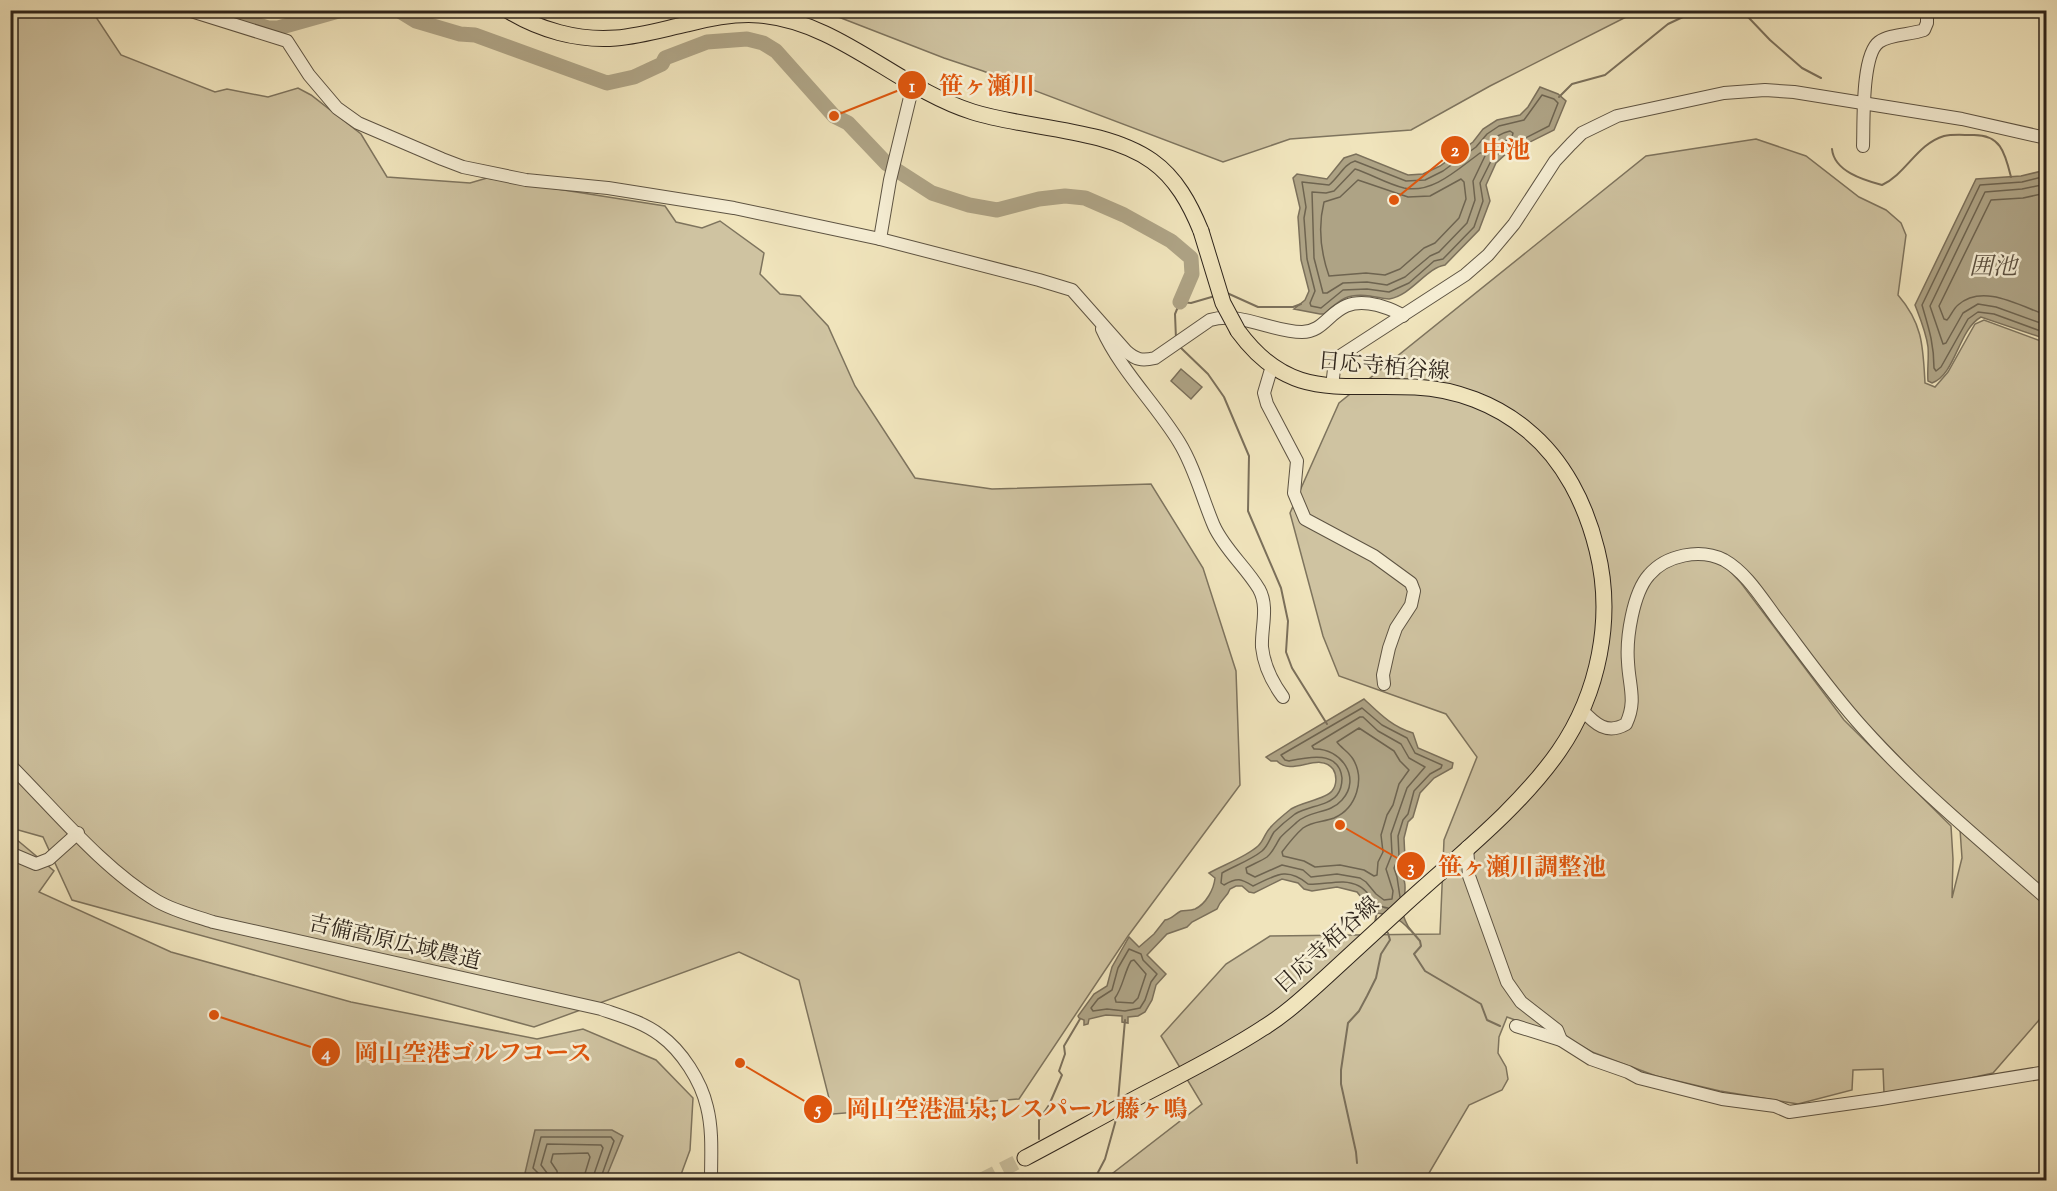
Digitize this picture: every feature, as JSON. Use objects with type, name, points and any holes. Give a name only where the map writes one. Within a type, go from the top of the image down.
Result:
[{"type":"main road","name":"日応寺栢谷線","points":[[507,10],[534,25],[595,38],[616,38],[729,15],[758,15],[790,20],[839,39],[913,85],[972,112],[1086,135],[1138,153],[1152,161],[1177,186],[1192,210],[1201,231],[1223,303],[1238,331],[1255,352],[1272,366],[1298,379],[1332,387],[1417,387],[1448,391],[1469,397],[1509,416],[1528,430],[1558,463],[1586,512],[1600,560],[1604,628],[1590,691],[1582,710],[1560,750],[1540,776],[1467,847],[1304,997],[1256,1032],[1222,1053],[1025,1158]]},
{"type":"street","points":[[188,10],[287,41],[322,92],[344,113],[381,134],[463,167],[526,180],[608,188],[723,206],[880,239],[1072,290],[1126,351],[1136,359],[1155,358],[1210,320],[1217,318],[1241,320],[1302,332],[1309,331],[1345,306],[1355,303],[1394,309],[1403,316]]},
{"type":"street","points":[[1863,146],[1865,79],[1872,49],[1879,42],[1924,30],[1927,23],[1927,10]]},
{"type":"street","points":[[880,239],[890,180],[913,85]]},
{"type":"street","points":[[1332,387],[1334,369],[1340,356],[1448,288],[1488,255],[1514,224],[1555,161],[1582,133],[1599,124],[1638,111],[1742,91],[1794,92],[1962,119],[2046,138]]},
{"type":"street","points":[[1097,317],[1112,350],[1179,443],[1200,486],[1215,526],[1225,544],[1259,590],[1264,607],[1262,646],[1266,669],[1283,697]]},
{"type":"street","points":[[1272,366],[1264,393],[1267,404],[1297,460],[1294,493],[1305,519],[1374,556],[1411,583],[1414,591],[1411,605],[1396,628],[1389,648],[1383,675],[1384,684]]},
{"type":"street","points":[[1582,710],[1599,726],[1607,729],[1618,729],[1626,724],[1633,703],[1628,646],[1635,603],[1640,587],[1648,576],[1667,561],[1682,556],[1704,555],[1722,560],[1738,569],[1831,691],[1864,730],[1912,777],[2046,898]]},
{"type":"street","name":"吉備高原広域農道","points":[[10,765],[106,862],[133,885],[159,902],[185,913],[213,922],[601,1009],[635,1021],[660,1035],[687,1064],[707,1106],[711,1131],[711,1180]]},
{"type":"street","points":[[10,853],[36,864],[49,859],[78,834]]},
{"type":"street","points":[[1467,847],[1469,876],[1508,982],[1521,1002],[1557,1030],[1560,1040]]},
{"type":"street","points":[[1516,1026],[1560,1040],[1591,1059],[1639,1078],[1722,1099],[1775,1106],[1789,1112],[1881,1100],[2046,1072]]},
{"type":"shaded area","points":[[10,11],[92,11],[121,55],[215,92],[227,89],[268,97],[298,88],[311,95],[361,134],[387,177],[470,183],[487,178],[665,206],[676,222],[702,228],[720,221],[764,253],[760,274],[780,294],[800,296],[828,326],[855,386],[915,478],[992,489],[1151,484],[1203,568],[1236,671],[1240,785],[1128,936],[1019,1099],[833,1114],[799,980],[739,952],[534,1027],[72,900],[43,837],[11,828]]},
{"type":"shaded area","points":[[823,11],[1646,11],[1630,15],[1490,86],[1411,130],[1290,139],[1223,162]]},
{"type":"shaded area","points":[[1756,139],[1806,156],[1859,197],[1886,210],[1901,223],[1906,235],[1898,295],[1917,326],[1922,347],[1925,383],[1935,387],[1948,372],[1975,324],[1984,320],[2046,343],[2046,1012],[1993,1073],[1944,1084],[1884,1093],[1883,1069],[1853,1070],[1852,1090],[1798,1104],[1720,1091],[1656,1076],[1507,1017],[1499,1037],[1498,1053],[1506,1067],[1508,1079],[1502,1090],[1469,1105],[1425,1180],[1104,1180],[1202,1104],[1161,1036],[1226,964],[1270,936],[1440,934],[1444,840],[1477,757],[1446,714],[1339,676],[1323,636],[1290,513],[1339,403],[1646,156]],"holes":[[[1712,552],[1729,557],[1845,701],[1930,789],[1959,815],[1962,858],[1952,898],[1951,826],[1844,720],[1741,583]]]},
{"type":"shaded area","points":[[10,834],[54,871],[39,892],[171,952],[351,1002],[537,1039],[583,1029],[656,1060],[693,1098],[690,1150],[679,1180],[11,1180]]},
{"type":"water","points":[[1540,87],[1558,94],[1566,101],[1554,130],[1506,154],[1496,163],[1486,185],[1490,201],[1479,230],[1445,265],[1431,271],[1397,297],[1389,299],[1362,295],[1350,296],[1324,314],[1294,309],[1305,300],[1309,291],[1301,260],[1298,217],[1300,208],[1293,178],[1297,174],[1327,179],[1344,158],[1356,154],[1408,175],[1423,174],[1440,166],[1473,142],[1483,129],[1497,120],[1520,115],[1528,107]]},
{"type":"water","name":"囲池","points":[[2046,170],[2046,339],[1981,317],[1967,332],[1947,371],[1932,383],[1928,381],[1927,341],[1915,305],[1976,179],[2021,176]]},
{"type":"water","points":[[1181,369],[1202,387],[1191,399],[1171,381]]},
{"type":"water","points":[[1364,699],[1392,723],[1413,733],[1418,748],[1453,763],[1452,768],[1434,778],[1420,793],[1413,817],[1408,822],[1404,838],[1405,859],[1399,869],[1403,875],[1405,887],[1404,917],[1410,930],[1394,917],[1374,913],[1374,908],[1369,907],[1357,892],[1337,887],[1312,891],[1304,889],[1298,883],[1282,879],[1254,893],[1242,886],[1236,886],[1230,889],[1217,909],[1187,927],[1167,934],[1147,955],[1166,974],[1156,985],[1152,1000],[1145,1012],[1138,1016],[1128,1017],[1128,1023],[1122,1022],[1122,1016],[1106,1015],[1089,1019],[1088,1024],[1084,1025],[1084,1020],[1078,1016],[1094,994],[1107,986],[1112,967],[1129,937],[1139,947],[1165,920],[1181,911],[1199,907],[1209,896],[1213,887],[1215,878],[1209,873],[1253,850],[1272,826],[1291,809],[1325,796],[1334,789],[1335,774],[1327,764],[1320,762],[1290,766],[1271,761],[1266,757]]},
{"type":"water","points":[[535,1130],[612,1130],[623,1136],[605,1180],[548,1180],[542,1178],[540,1180],[525,1173]]},
{"type":"waterway","points":[[211,10],[268,28],[278,28],[342,10]]},
{"type":"waterway","points":[[398,10],[416,21],[460,34],[475,35],[607,83],[634,77],[662,64],[665,58],[707,42],[747,39],[763,43],[776,51],[834,116],[848,123],[887,164],[932,193],[969,205],[997,210],[1039,199],[1065,196],[1085,198],[1124,215],[1171,241],[1191,258],[1192,274],[1180,302]]},
{"type":"waterway","points":[[1559,97],[1572,84],[1605,75],[1668,24],[1685,16],[1718,10]]},
{"type":"waterway","points":[[1731,10],[1738,11],[1749,18],[1802,68],[1821,78]]},
{"type":"waterway","points":[[1832,149],[1834,157],[1844,169],[1858,177],[1882,185],[1898,174],[1926,145],[1935,140],[1950,135],[1982,136],[1996,142],[2000,147],[2011,177]]},
{"type":"waterway","points":[[1227,293],[1258,307],[1293,307],[1301,304]]},
{"type":"waterway","points":[[1176,339],[1175,314],[1180,302],[1191,303],[1215,296]]},
{"type":"waterway","points":[[1180,347],[1208,374],[1224,397],[1249,456],[1248,511],[1281,588],[1288,621],[1286,652],[1292,668],[1327,724]]},
{"type":"waterway","points":[[1375,923],[1377,911]]},
{"type":"waterway","points":[[1408,927],[1420,941],[1421,946],[1414,954],[1425,971],[1481,1004],[1487,1020],[1500,1026]]},
{"type":"waterway","points":[[1357,1163],[1341,1084],[1341,1070],[1348,1023],[1359,1011],[1367,996],[1376,978],[1381,954],[1390,940],[1388,933],[1384,930]]},
{"type":"waterway","points":[[1039,1139],[1039,1120],[1049,1105],[1062,1075],[1059,1071],[1065,1054],[1064,1046],[1080,1019]]},
{"type":"waterway","points":[[1118,1101],[1125,1020]]},
{"type":"waterway","points":[[1094,1180],[1105,1159],[1117,1116]]},
{"type":"tunnel","points":[[982,1180],[1025,1158]]},
{"type":"place","name":"笹ヶ瀬川","points":[[834,116]]},
{"type":"place","name":"中池","points":[[1394,200]]},
{"type":"place","name":"笹ヶ瀬川調整池","points":[[1340,825]]},
{"type":"place","name":"岡山空港ゴルフコース","points":[[214,1015]]},
{"type":"place","name":"岡山空港温泉;レスパール藤ヶ鳴","points":[[740,1063]]}]
